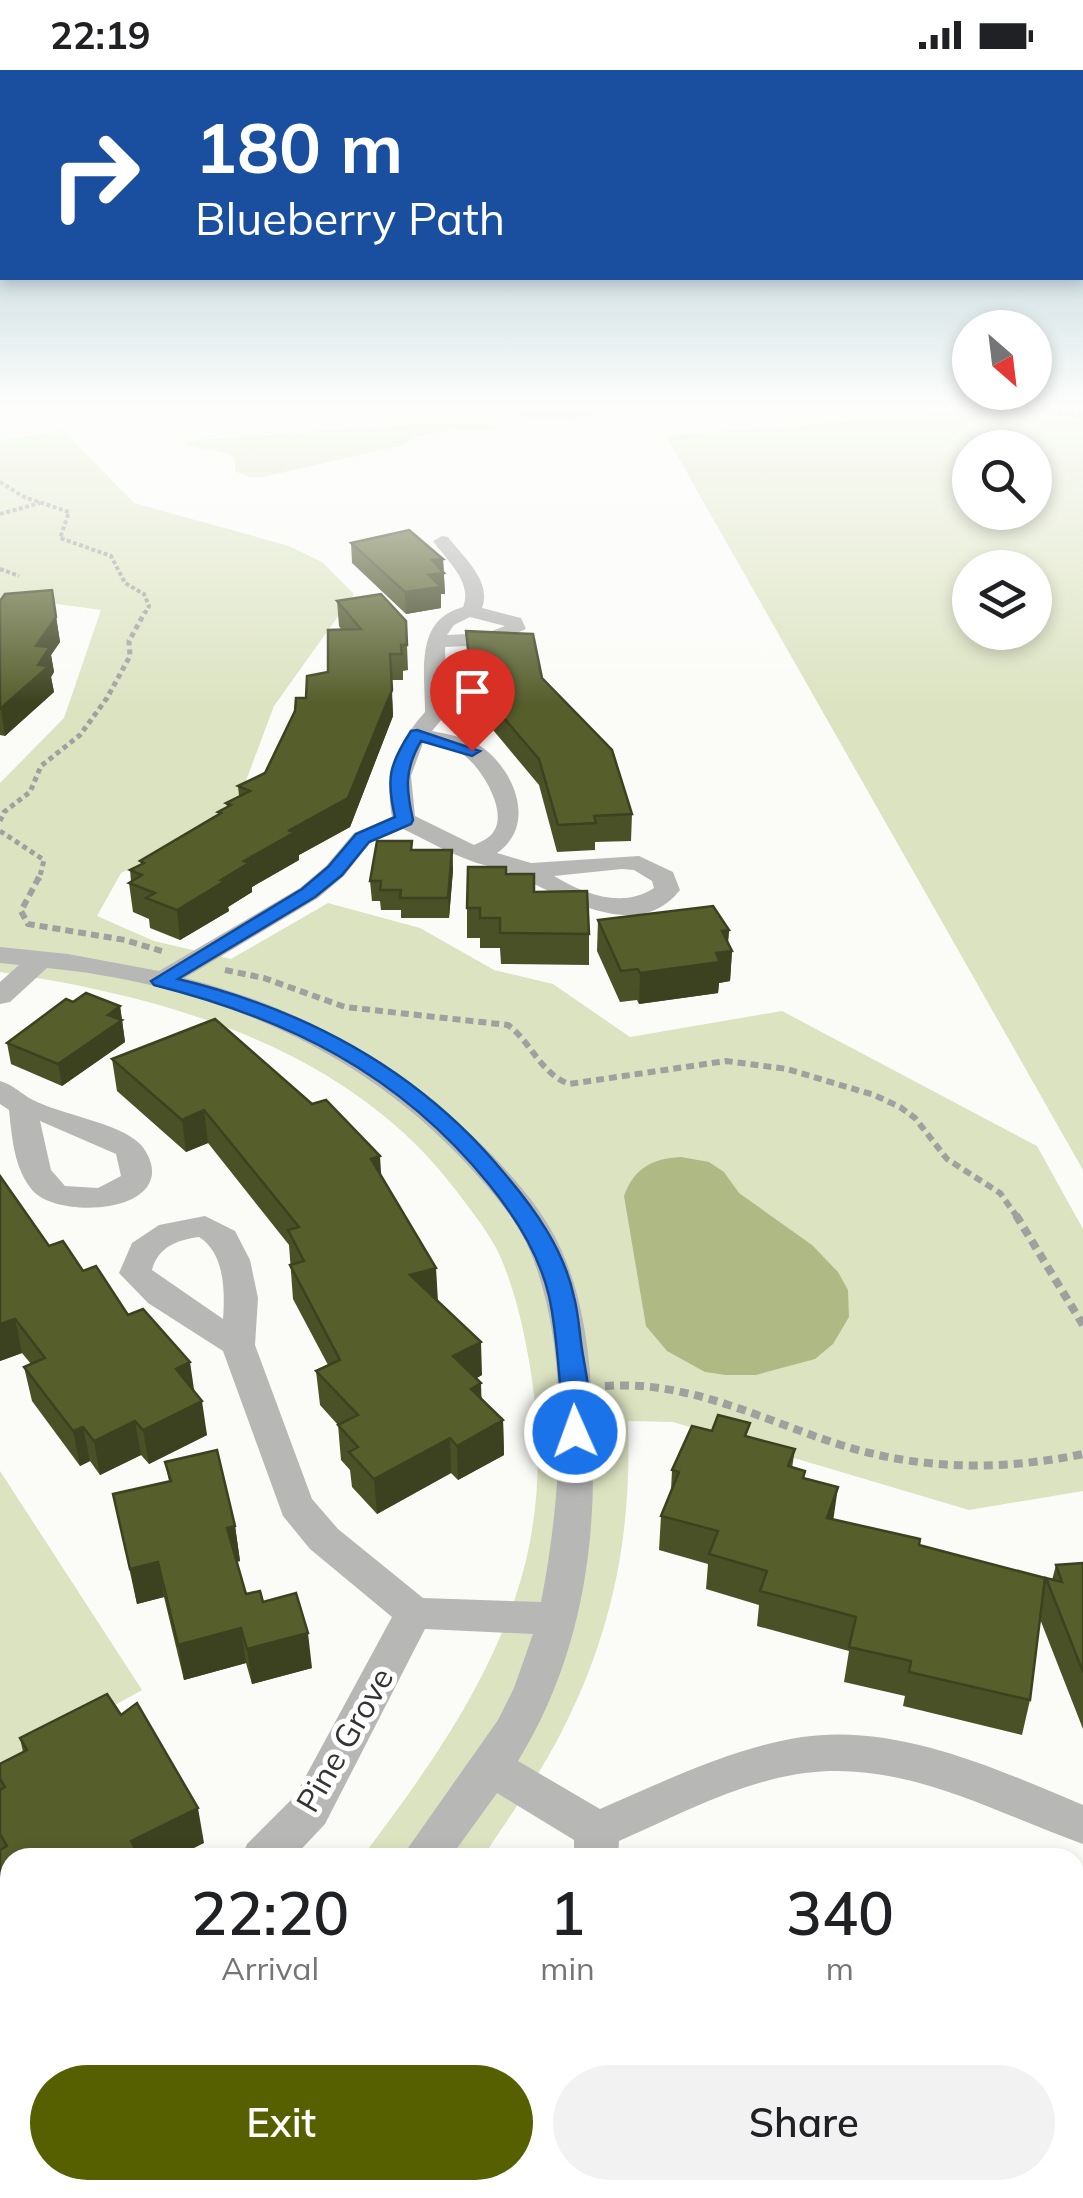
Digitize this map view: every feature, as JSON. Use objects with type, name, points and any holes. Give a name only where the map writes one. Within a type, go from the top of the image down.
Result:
[{"type":"street","points":[[442,541],[473,582],[478,596],[471,611]]},
{"type":"street","points":[[404,820],[396,783],[403,758],[436,713],[434,642],[440,624],[452,615],[471,611],[498,615],[514,622],[516,630],[479,640],[434,642]]},
{"type":"street","points":[[417,735],[472,751],[490,771],[511,808],[508,830],[492,847],[474,854]]},
{"type":"street","points":[[161,981],[309,893],[335,871],[362,838],[404,820],[474,854],[529,871],[556,888],[614,906],[657,899],[668,890],[664,876],[639,863],[529,871]]},
{"type":"street","points":[[0,956],[114,969],[219,995],[302,1026],[395,1079],[460,1134],[520,1206],[544,1248],[562,1295],[574,1391],[575,1501],[558,1619],[535,1690],[489,1766],[429,1848]]},
{"type":"street","points":[[0,996],[41,959]]},
{"type":"street","points":[[238,1344],[296,1506],[324,1538],[414,1613],[558,1619]]},
{"type":"street","name":"Pine Grove","points":[[273,1848],[310,1810],[414,1613]]},
{"type":"street","points":[[489,1766],[597,1844],[738,1771],[808,1755],[887,1757],[990,1786],[1083,1825]]},
{"type":"path","points":[[0,514],[30,505]]},
{"type":"path","points":[[0,821],[4,812],[26,797],[41,766],[80,734],[107,698],[130,656],[129,641],[149,606],[144,594],[125,583],[112,556],[60,538],[69,512],[50,505]]},
{"type":"path","points":[[0,570],[18,576]]},
{"type":"path","points":[[0,832],[40,856],[45,864],[21,911],[28,924],[126,940],[194,962],[264,978],[345,1007],[398,1016],[508,1025],[529,1040],[554,1078],[569,1084],[726,1061],[750,1062],[874,1094],[915,1118],[947,1159],[1000,1193],[1030,1235],[1083,1325]]},
{"type":"path","points":[[574,1391],[622,1383],[665,1388],[844,1446],[914,1461],[1032,1465],[1083,1454]]},
{"type":"shaded area","points":[[0,505],[142,505],[289,546],[322,562],[354,594],[274,706],[241,794],[180,844],[121,873],[97,916],[154,941],[231,959],[328,903],[420,928],[494,970],[553,984],[630,1037],[782,1011],[1037,1146],[1083,1229],[1083,1491],[969,1510],[673,1422],[628,1421],[627,1503],[616,1582],[579,1695],[534,1781],[489,1848],[369,1848],[429,1765],[486,1668],[515,1598],[530,1543],[537,1487],[535,1401],[529,1358],[506,1270],[481,1224],[415,1143],[365,1101],[311,1066],[253,1038],[191,1015],[128,997],[0,972],[0,783],[64,718],[101,610],[57,604],[0,604]]},
{"type":"shaded area","points":[[705,505],[952,505],[952,530],[1052,530],[1052,505],[1083,505],[1083,1170]]},
{"type":"shaded area","points":[[681,1157],[709,1162],[724,1172],[739,1193],[812,1245],[838,1272],[848,1290],[849,1317],[833,1344],[815,1359],[756,1375],[705,1372],[667,1351],[646,1326],[624,1196],[633,1178],[646,1166]]},
{"type":"shaded area","points":[[0,1471],[142,1690],[0,1769]]},
{"type":"building","points":[[409,530],[443,559],[432,560],[444,573],[429,575],[441,587],[405,592],[351,543]]},
{"type":"building","points":[[52,590],[56,617],[36,646],[50,647],[38,665],[49,666],[0,709],[0,601],[5,594]]},
{"type":"building","points":[[381,594],[406,621],[407,645],[401,645],[402,654],[390,654],[392,690],[348,798],[288,831],[297,831],[244,861],[249,863],[177,910],[146,898],[155,893],[129,883],[142,875],[130,870],[231,805],[226,803],[250,791],[238,786],[265,773],[295,711],[296,698],[306,698],[307,676],[328,672],[328,630],[361,629],[337,601]]},
{"type":"building","points":[[466,631],[533,634],[542,678],[612,750],[632,814],[594,816],[596,823],[558,825],[539,759],[472,681]]},
{"type":"building","points":[[377,841],[412,841],[411,850],[452,850],[448,898],[400,898],[401,890],[380,890],[381,881],[370,881]]},
{"type":"building","points":[[468,867],[506,867],[506,874],[534,874],[534,892],[587,891],[589,934],[500,933],[500,918],[480,918],[480,908],[467,908]]},
{"type":"building","points":[[713,906],[729,930],[722,931],[732,951],[716,953],[720,962],[640,973],[638,969],[621,971],[598,920]]},
{"type":"building","points":[[86,993],[120,1006],[108,1015],[122,1020],[58,1064],[7,1043],[66,999],[73,1002]]},
{"type":"building","points":[[215,1019],[312,1104],[326,1100],[380,1156],[371,1159],[436,1268],[410,1275],[481,1342],[453,1356],[481,1383],[471,1389],[503,1420],[457,1446],[450,1438],[374,1479],[349,1452],[358,1447],[338,1425],[358,1415],[316,1371],[340,1360],[290,1265],[304,1261],[288,1230],[299,1227],[204,1110],[182,1120],[112,1059]]},
{"type":"building","points":[[0,1176],[49,1246],[63,1241],[83,1271],[96,1266],[128,1315],[143,1309],[190,1362],[176,1369],[202,1401],[143,1430],[135,1421],[94,1441],[83,1427],[73,1431],[24,1367],[45,1358],[15,1319],[0,1324]]},
{"type":"building","points":[[718,1415],[750,1423],[745,1436],[795,1449],[788,1466],[805,1471],[803,1478],[838,1487],[827,1518],[920,1539],[919,1545],[1045,1578],[1030,1700],[909,1672],[911,1661],[849,1647],[856,1617],[760,1591],[767,1571],[709,1554],[718,1531],[661,1516],[679,1472],[672,1470],[692,1426],[712,1431]]},
{"type":"building","points":[[217,1450],[235,1526],[227,1528],[246,1594],[260,1591],[263,1602],[296,1593],[308,1633],[247,1649],[241,1628],[178,1645],[158,1562],[130,1569],[113,1494],[171,1481],[165,1462]]},
{"type":"building","points":[[1083,1563],[1083,1672],[1046,1578],[1062,1582],[1056,1565]]},
{"type":"building","points":[[107,1694],[121,1715],[137,1703],[198,1808],[131,1841],[135,1848],[4,1848],[7,1846],[0,1834],[0,1790],[5,1787],[0,1779],[0,1764],[27,1750],[20,1738]]},
{"type":"route","points":[[472,751],[417,735],[403,758],[396,783],[404,820],[362,838],[335,871],[309,893],[161,981],[219,995],[302,1026],[395,1079],[460,1134],[520,1206],[544,1248],[562,1295],[575,1398],[575,1432]]}]
